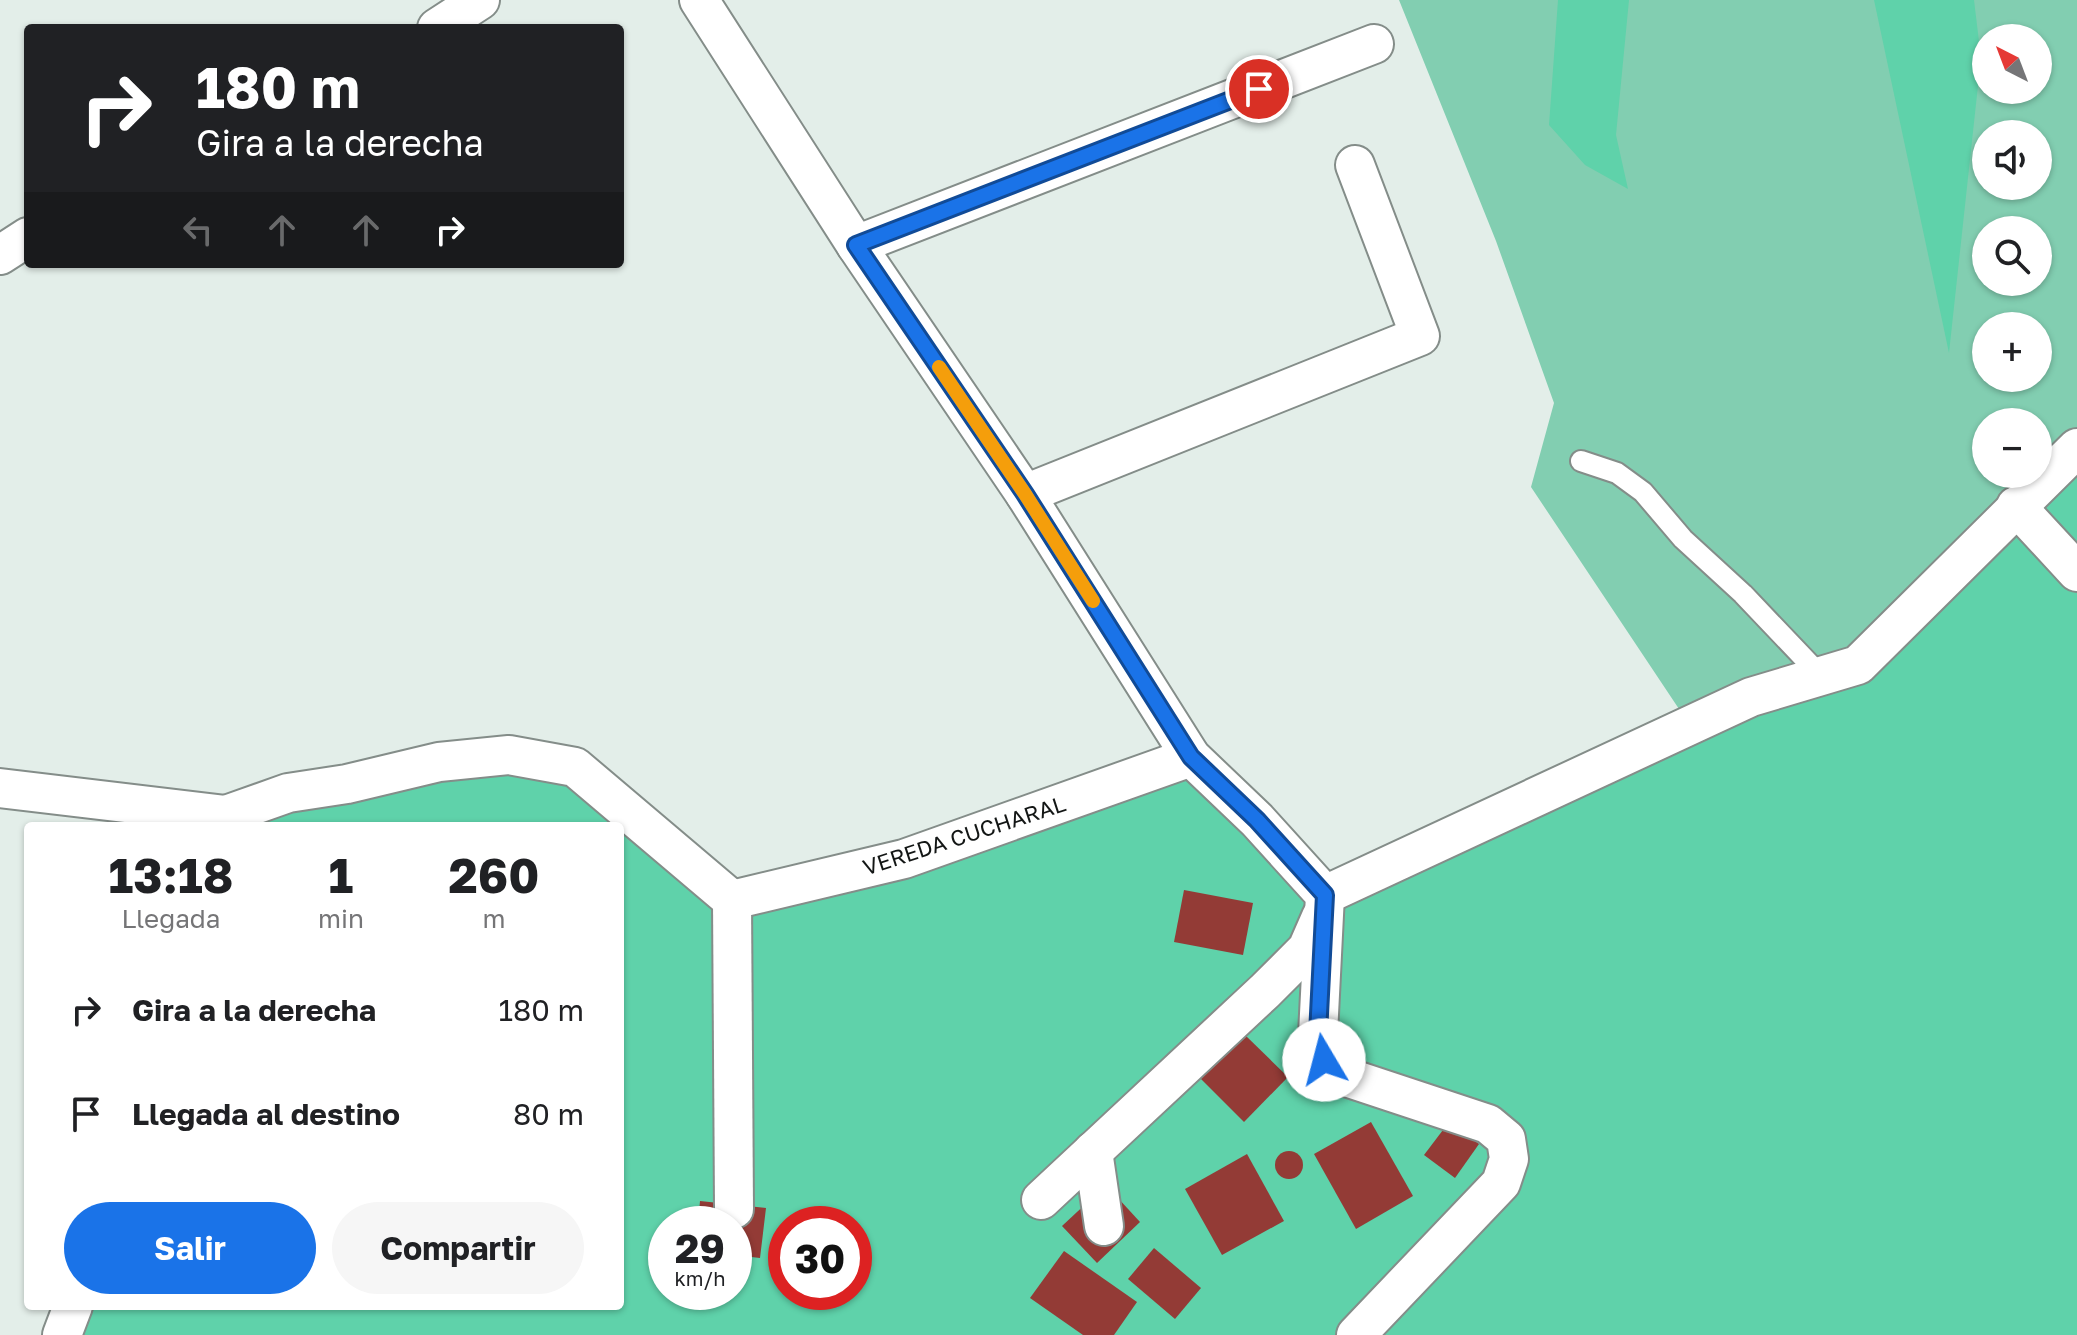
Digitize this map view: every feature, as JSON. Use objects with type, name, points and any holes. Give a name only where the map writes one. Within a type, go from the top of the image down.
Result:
[{"type":"street","points":[[443,24],[480,0]]},
{"type":"street","points":[[699,0],[856,245],[1025,494],[1191,757],[1257,820],[1325,895],[1318,1034],[1324,1060],[1334,1073],[1488,1124],[1506,1139],[1509,1159],[1501,1183],[1475,1214],[1356,1335]]},
{"type":"street","points":[[856,245],[1374,44]]},
{"type":"street","points":[[1025,494],[1420,336],[1355,165]]},
{"type":"street","points":[[0,255],[24,240]]},
{"type":"street","points":[[1325,895],[1751,697],[1858,665],[2077,448]]},
{"type":"street","points":[[2016,506],[2077,572]]},
{"type":"street","points":[[0,788],[224,820],[288,793],[347,784],[439,762],[509,755],[575,767],[732,900],[734,1206]]},
{"type":"street","name":"VEREDA CUCHARAL","points":[[732,900],[904,859],[1191,757]]},
{"type":"street","points":[[1041,1200],[1307,949],[1321,920],[1325,895]]},
{"type":"street","points":[[1093,1151],[1104,1226]]},
{"type":"street","points":[[62,1335],[71,1310]]},
{"type":"lane","points":[[1581,461],[1617,473],[1643,492],[1683,539],[1743,594],[1821,676]]},
{"type":"green space","points":[[1399,0],[2077,0],[2077,430],[2052,452],[2052,408],[1972,408],[1972,488],[2015,488],[1852,653],[1683,715],[1531,487],[1554,403],[1496,241]]},
{"type":"green space","points":[[1558,0],[1629,0],[1616,135],[1628,189],[1585,165],[1549,125]]},
{"type":"green space","points":[[1874,0],[1974,0],[1977,24],[1972,24],[1972,104],[1976,104],[1949,353]]},
{"type":"green space","points":[[2077,467],[2077,1335],[77,1335],[87,1310],[624,1310],[624,828],[717,908],[1188,773],[1328,878],[1757,709],[1863,678]]},
{"type":"green space","points":[[510,769],[568,780],[617,822],[248,822],[444,774]]},
{"type":"building","points":[[1184,890],[1253,903],[1243,955],[1174,942]]},
{"type":"building","points":[[1244,1034],[1288,1077],[1244,1122],[1200,1078]]},
{"type":"building","points":[[1371,1122],[1413,1196],[1356,1229],[1314,1154]]},
{"type":"building","points":[[1449,1122],[1479,1144],[1455,1178],[1424,1155]]},
{"type":"building","points":[[1289,1151],[1299,1155],[1303,1165],[1299,1175],[1289,1179],[1279,1175],[1275,1165],[1279,1155]]},
{"type":"building","points":[[1247,1154],[1284,1221],[1222,1255],[1185,1189]]},
{"type":"building","points":[[1106,1185],[1140,1222],[1097,1263],[1062,1226]]},
{"type":"building","points":[[700,1201],[747,1206],[700,1206]]},
{"type":"building","points":[[752,1207],[766,1208],[760,1258],[752,1257]]},
{"type":"building","points":[[1154,1248],[1201,1288],[1175,1319],[1128,1279]]},
{"type":"building","points":[[1064,1251],[1137,1302],[1114,1335],[1083,1335],[1030,1298]]},
{"type":"slow traffic","points":[[939,367],[1093,601]]},
{"type":"route","points":[[1259,89],[856,245],[1025,494],[1191,757],[1257,820],[1325,895],[1318,1008],[1318,1034],[1324,1060]]}]
